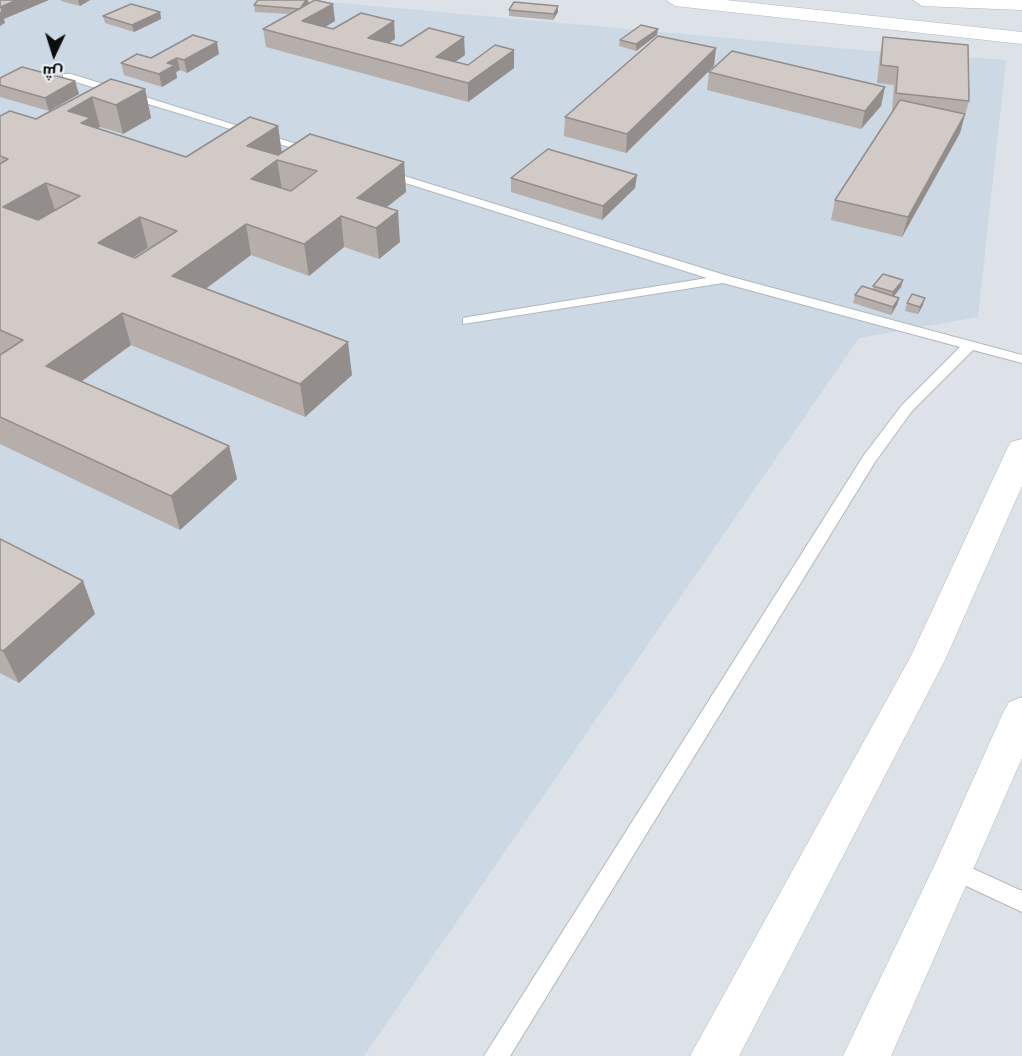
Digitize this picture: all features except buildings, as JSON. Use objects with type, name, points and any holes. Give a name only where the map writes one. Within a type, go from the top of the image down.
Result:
[{"type":"street","points":[[675,0],[1022,38]]},
{"type":"street","points":[[922,0],[1022,3]]},
{"type":"street","points":[[899,25],[1022,51]]},
{"type":"street","points":[[714,1056],[927,660],[982,543],[1022,449]]},
{"type":"street","points":[[867,1056],[954,870],[1022,713]]},
{"type":"lane","points":[[67,76],[321,153]]},
{"type":"lane","points":[[376,171],[723,279],[1022,359]]},
{"type":"lane","points":[[468,321],[723,279]]},
{"type":"lane","points":[[496,1056],[869,459],[907,408],[969,346]]},
{"type":"lane","points":[[954,870],[1022,902]]},
{"type":"shaded area","points":[[0,0],[308,0],[882,52],[1006,60],[978,317],[859,338],[364,1056],[0,1056]]}]
